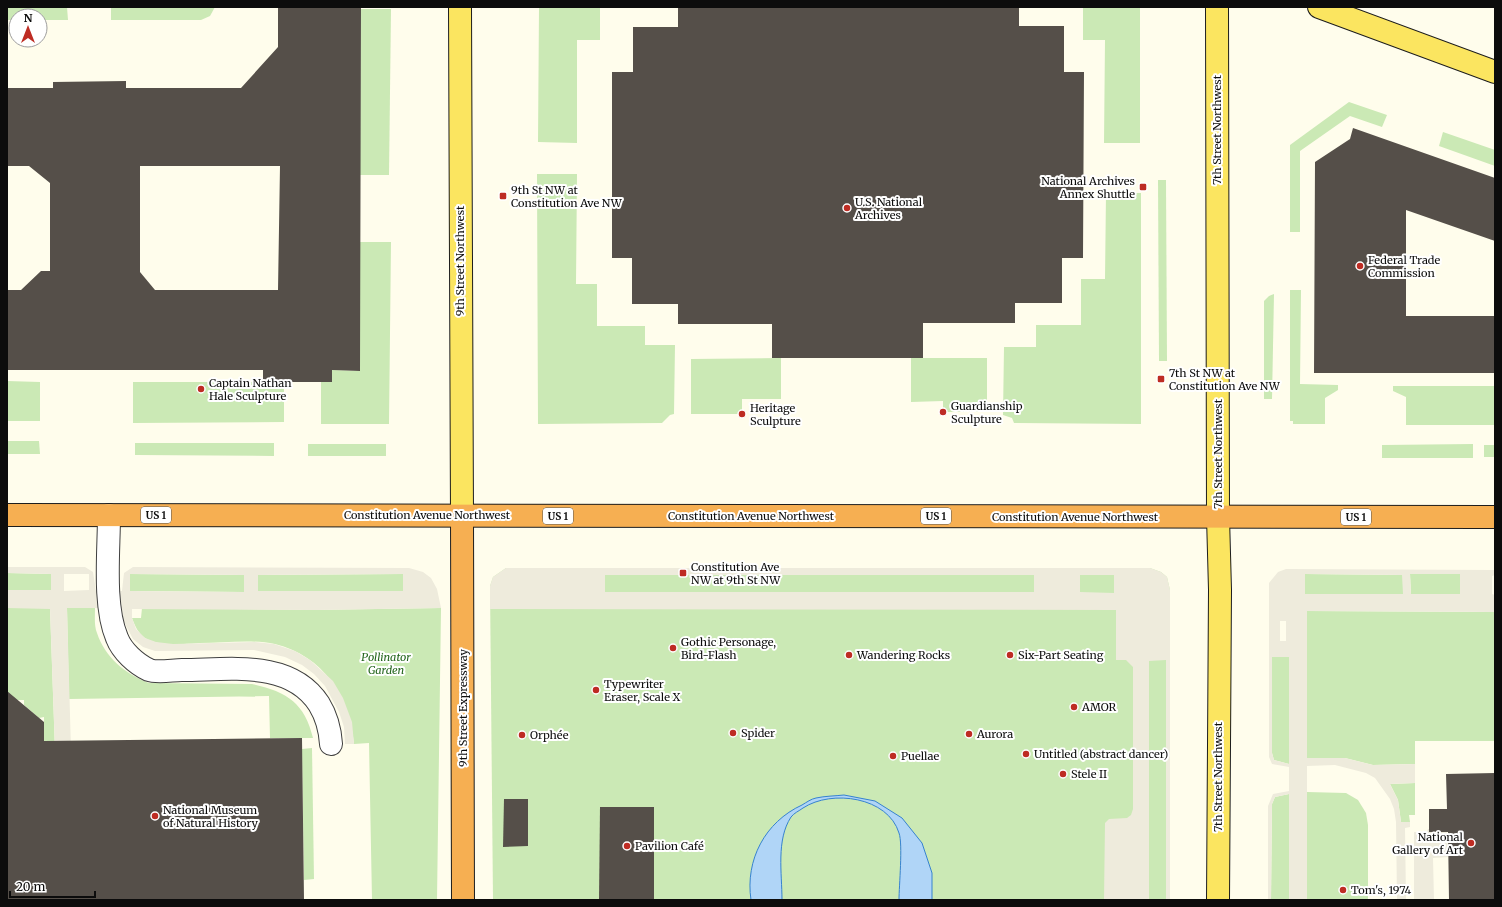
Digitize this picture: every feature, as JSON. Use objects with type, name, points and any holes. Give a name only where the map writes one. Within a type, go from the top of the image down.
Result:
[{"type":"highway","name":"Constitution Avenue Northwest","points":[[7,515],[1495,517]]},
{"type":"highway","name":"9th Street Expressway","points":[[462,516],[463,900]]},
{"type":"main road","name":"9th Street Northwest","points":[[460,7],[462,516]]},
{"type":"main road","name":"7th Street Northwest","points":[[1217,7],[1218,517],[1220,590],[1218,900]]},
{"type":"main road","points":[[1319,7],[1495,72]]},
{"type":"lane","points":[[109,515],[110,616],[117,640],[131,658],[150,670],[255,669],[284,675],[311,693],[326,715],[330,731],[331,744]]},
{"type":"green space","points":[[7,7],[67,7],[68,20],[48,20],[48,8],[8,8],[7,20]]},
{"type":"green space","points":[[111,7],[215,7],[210,16],[201,20],[111,20]]},
{"type":"green space","points":[[539,7],[600,7],[600,40],[577,40],[577,143],[538,142]]},
{"type":"green space","points":[[1083,7],[1140,7],[1140,143],[1104,143],[1105,40],[1083,40]]},
{"type":"green space","points":[[361,9],[391,9],[389,175],[360,175]]},
{"type":"green space","points":[[1349,102],[1387,115],[1382,127],[1350,116],[1300,151],[1300,232],[1290,232],[1290,145]]},
{"type":"green space","points":[[1443,132],[1495,150],[1495,166],[1439,146]]},
{"type":"green space","points":[[537,174],[577,174],[576,284],[597,284],[597,326],[645,326],[645,345],[675,345],[674,414],[670,415],[662,423],[538,424]]},
{"type":"green space","points":[[1158,180],[1166,180],[1167,361],[1159,361]]},
{"type":"green space","points":[[1106,193],[1141,193],[1141,424],[1014,423],[1012,418],[1003,415],[1004,347],[1036,347],[1036,325],[1081,325],[1081,279],[1105,279]]},
{"type":"green space","points":[[360,242],[391,242],[389,424],[321,424],[321,382],[332,382],[332,370],[360,371]]},
{"type":"green space","points":[[1290,290],[1301,290],[1300,384],[1338,385],[1338,390],[1325,398],[1325,424],[1293,424],[1293,421],[1290,421]]},
{"type":"green space","points":[[1274,294],[1272,399],[1264,399],[1264,301],[1269,296]]},
{"type":"green space","points":[[781,358],[781,399],[742,399],[742,414],[691,414],[691,359]]},
{"type":"green space","points":[[911,358],[987,358],[987,412],[943,412],[943,401],[911,402]]},
{"type":"green space","points":[[7,381],[40,382],[40,421],[7,421]]},
{"type":"green space","points":[[133,382],[284,382],[284,422],[133,423]]},
{"type":"green space","points":[[1393,386],[1495,386],[1495,425],[1406,425],[1406,397],[1393,391]]},
{"type":"green space","points":[[7,441],[39,441],[40,454],[7,454]]},
{"type":"green space","points":[[135,443],[274,443],[274,456],[135,455]]},
{"type":"green space","points":[[308,444],[386,444],[386,456],[308,456]]},
{"type":"green space","points":[[1473,444],[1473,458],[1382,458],[1382,445]]},
{"type":"green space","points":[[1484,445],[1495,445],[1495,457],[1484,457]]},
{"type":"green space","points":[[506,568],[1150,568],[1161,572],[1167,577],[1170,590],[1170,900],[493,900],[490,586],[493,577]]},
{"type":"green space","points":[[7,573],[51,574],[51,590],[7,590]]},
{"type":"green space","points":[[130,574],[244,575],[244,592],[130,591]]},
{"type":"green space","points":[[403,574],[403,591],[258,591],[258,575]]},
{"type":"green space","points":[[1305,574],[1403,575],[1403,594],[1305,594]]},
{"type":"green space","points":[[1410,574],[1460,574],[1460,594],[1411,594]]},
{"type":"green space","points":[[7,608],[50,608],[55,751],[44,752],[44,717],[39,718],[24,705],[24,700],[7,700]]},
{"type":"green space","points":[[67,608],[95,608],[96,630],[105,650],[117,664],[132,675],[149,683],[252,684],[275,690],[292,700],[299,707],[305,716],[313,738],[270,738],[269,696],[69,699]]},
{"type":"green space","name":"Pollinator Garden","points":[[142,608],[311,610],[441,608],[437,900],[372,900],[369,743],[354,744],[347,710],[340,694],[331,680],[320,668],[307,658],[292,650],[275,644],[247,641],[164,644],[151,641],[140,634],[132,618],[141,618]]},
{"type":"green space","points":[[1307,611],[1495,612],[1495,741],[1415,741],[1415,764],[1373,765],[1345,758],[1307,758]]},
{"type":"green space","points":[[1272,657],[1289,657],[1289,764],[1274,760],[1272,753]]},
{"type":"green space","points":[[312,748],[314,879],[304,880],[302,749]]},
{"type":"green space","points":[[1415,783],[1415,815],[1409,815],[1410,822],[1401,822],[1398,800],[1390,784]]},
{"type":"green space","points":[[1307,792],[1346,793],[1358,800],[1366,813],[1368,825],[1368,900],[1307,900]]},
{"type":"green space","points":[[1289,794],[1289,900],[1271,900],[1272,804],[1275,797]]},
{"type":"shaded area","points":[[7,567],[85,567],[93,572],[96,591],[122,591],[124,573],[133,567],[409,568],[423,572],[431,578],[437,589],[441,608],[317,610],[132,609],[132,618],[136,629],[145,638],[156,642],[173,644],[255,642],[274,644],[295,651],[310,660],[333,681],[343,698],[352,722],[354,744],[345,744],[344,727],[339,712],[325,686],[314,674],[302,665],[285,657],[254,650],[155,651],[143,647],[133,639],[123,620],[122,608],[67,608],[71,751],[55,751],[50,609],[7,608],[7,590],[51,590],[51,574],[7,573]],"holes":[[[64,574],[89,574],[89,590],[64,591]],[[130,574],[244,575],[244,592],[130,591]],[[403,574],[403,591],[258,591],[258,575]]]},
{"type":"shaded area","points":[[506,568],[1150,568],[1161,572],[1167,577],[1170,590],[1170,900],[1166,900],[1166,660],[1149,661],[1149,900],[1104,900],[1105,823],[1109,819],[1127,818],[1131,815],[1133,809],[1133,667],[1126,660],[1116,660],[1116,610],[490,609],[490,586],[493,577]],"holes":[[[605,575],[1034,575],[1034,592],[605,592]],[[1080,575],[1114,575],[1114,593],[1080,592]]]},
{"type":"shaded area","points":[[1286,569],[1495,570],[1495,575],[1492,576],[1492,594],[1495,595],[1495,612],[1307,611],[1307,758],[1345,758],[1373,765],[1415,764],[1415,783],[1390,784],[1398,800],[1401,822],[1410,822],[1410,827],[1405,828],[1406,900],[1397,900],[1396,822],[1394,809],[1390,799],[1375,778],[1366,773],[1335,765],[1307,766],[1307,900],[1289,900],[1289,794],[1275,797],[1272,804],[1271,900],[1268,900],[1268,806],[1273,794],[1289,791],[1289,767],[1272,764],[1269,757],[1269,583],[1278,572]],"holes":[[[1305,574],[1402,575],[1403,594],[1305,594]],[[1410,574],[1460,574],[1460,594],[1411,594]],[[1280,621],[1286,621],[1286,641],[1280,641]],[[1272,657],[1289,657],[1289,764],[1274,760],[1272,753]]]},
{"type":"shaded area","points":[[1447,828],[1448,857],[1433,858],[1434,900],[1414,900],[1414,832],[1427,832],[1428,829]]},
{"type":"water","points":[[844,795],[875,801],[902,818],[922,843],[932,873],[932,900],[899,900],[901,855],[900,838],[893,821],[883,811],[871,804],[843,798],[815,802],[795,813],[791,817],[783,836],[781,857],[782,900],[751,900],[751,871],[760,844],[768,832],[789,812],[811,800],[816,798]]},
{"type":"building","points":[[278,7],[361,7],[360,371],[332,370],[332,382],[263,382],[263,370],[7,370],[7,290],[21,290],[41,271],[50,271],[50,183],[29,166],[7,166],[7,88],[53,88],[53,82],[126,81],[126,88],[241,88],[278,47]],"holes":[[[140,166],[280,166],[278,290],[155,290],[140,272]]]},
{"type":"building","name":"U.S. National Archives","points":[[678,7],[1019,7],[1019,26],[1064,26],[1064,72],[1084,72],[1083,258],[1062,258],[1062,303],[1015,303],[1015,323],[923,323],[923,358],[772,358],[772,324],[678,324],[678,304],[632,304],[632,258],[612,258],[612,72],[633,72],[633,27],[678,27]]},
{"type":"building","name":"Federal Trade Commission","points":[[1353,128],[1495,178],[1495,241],[1406,210],[1406,316],[1495,316],[1495,373],[1314,373],[1315,162],[1350,139]]},
{"type":"building","name":"National Museum of Natural History","points":[[7,691],[44,722],[44,741],[302,738],[304,900],[7,900]]},
{"type":"building","name":"National Gallery of Art","points":[[1495,773],[1495,900],[1449,900],[1448,832],[1429,832],[1429,809],[1447,809],[1446,774]]},
{"type":"building","points":[[504,799],[528,799],[528,846],[503,847]]},
{"type":"building","name":"Pavilion Café","points":[[600,807],[654,807],[654,900],[599,900]]},
{"type":"place","name":"National Archives Annex Shuttle","points":[[1143,187]]},
{"type":"place","name":"9th St NW at Constitution Ave NW","points":[[503,196]]},
{"type":"place","name":"U.S. National Archives","points":[[847,208]]},
{"type":"place","name":"Federal Trade Commission","points":[[1360,266]]},
{"type":"place","name":"7th St NW at Constitution Ave NW","points":[[1161,379]]},
{"type":"place","name":"Captain Nathan Hale Sculpture","points":[[201,389]]},
{"type":"place","name":"Guardianship Sculpture","points":[[943,412]]},
{"type":"place","name":"Heritage Sculpture","points":[[742,414]]},
{"type":"place","name":"Constitution Ave NW at 9th St NW","points":[[683,573]]},
{"type":"place","name":"Gothic Personage, Bird-Flash","points":[[673,648]]},
{"type":"place","name":"Wandering Rocks","points":[[849,655]]},
{"type":"place","name":"Six-Part Seating","points":[[1010,655]]},
{"type":"place","name":"Typewriter Eraser, Scale X","points":[[596,690]]},
{"type":"place","name":"AMOR","points":[[1074,707]]},
{"type":"place","name":"Spider","points":[[733,733]]},
{"type":"place","name":"Aurora","points":[[969,734]]},
{"type":"place","name":"Orphée","points":[[522,735]]},
{"type":"place","name":"Untitled (abstract dancer)","points":[[1026,754]]},
{"type":"place","name":"Puellae","points":[[893,756]]},
{"type":"place","name":"Stele II","points":[[1063,774]]},
{"type":"place","name":"National Museum of Natural History","points":[[155,816]]},
{"type":"place","name":"National Gallery of Art","points":[[1471,843]]},
{"type":"place","name":"Pavilion Café","points":[[627,846]]},
{"type":"place","name":"Tom's, 1974","points":[[1343,890]]}]
